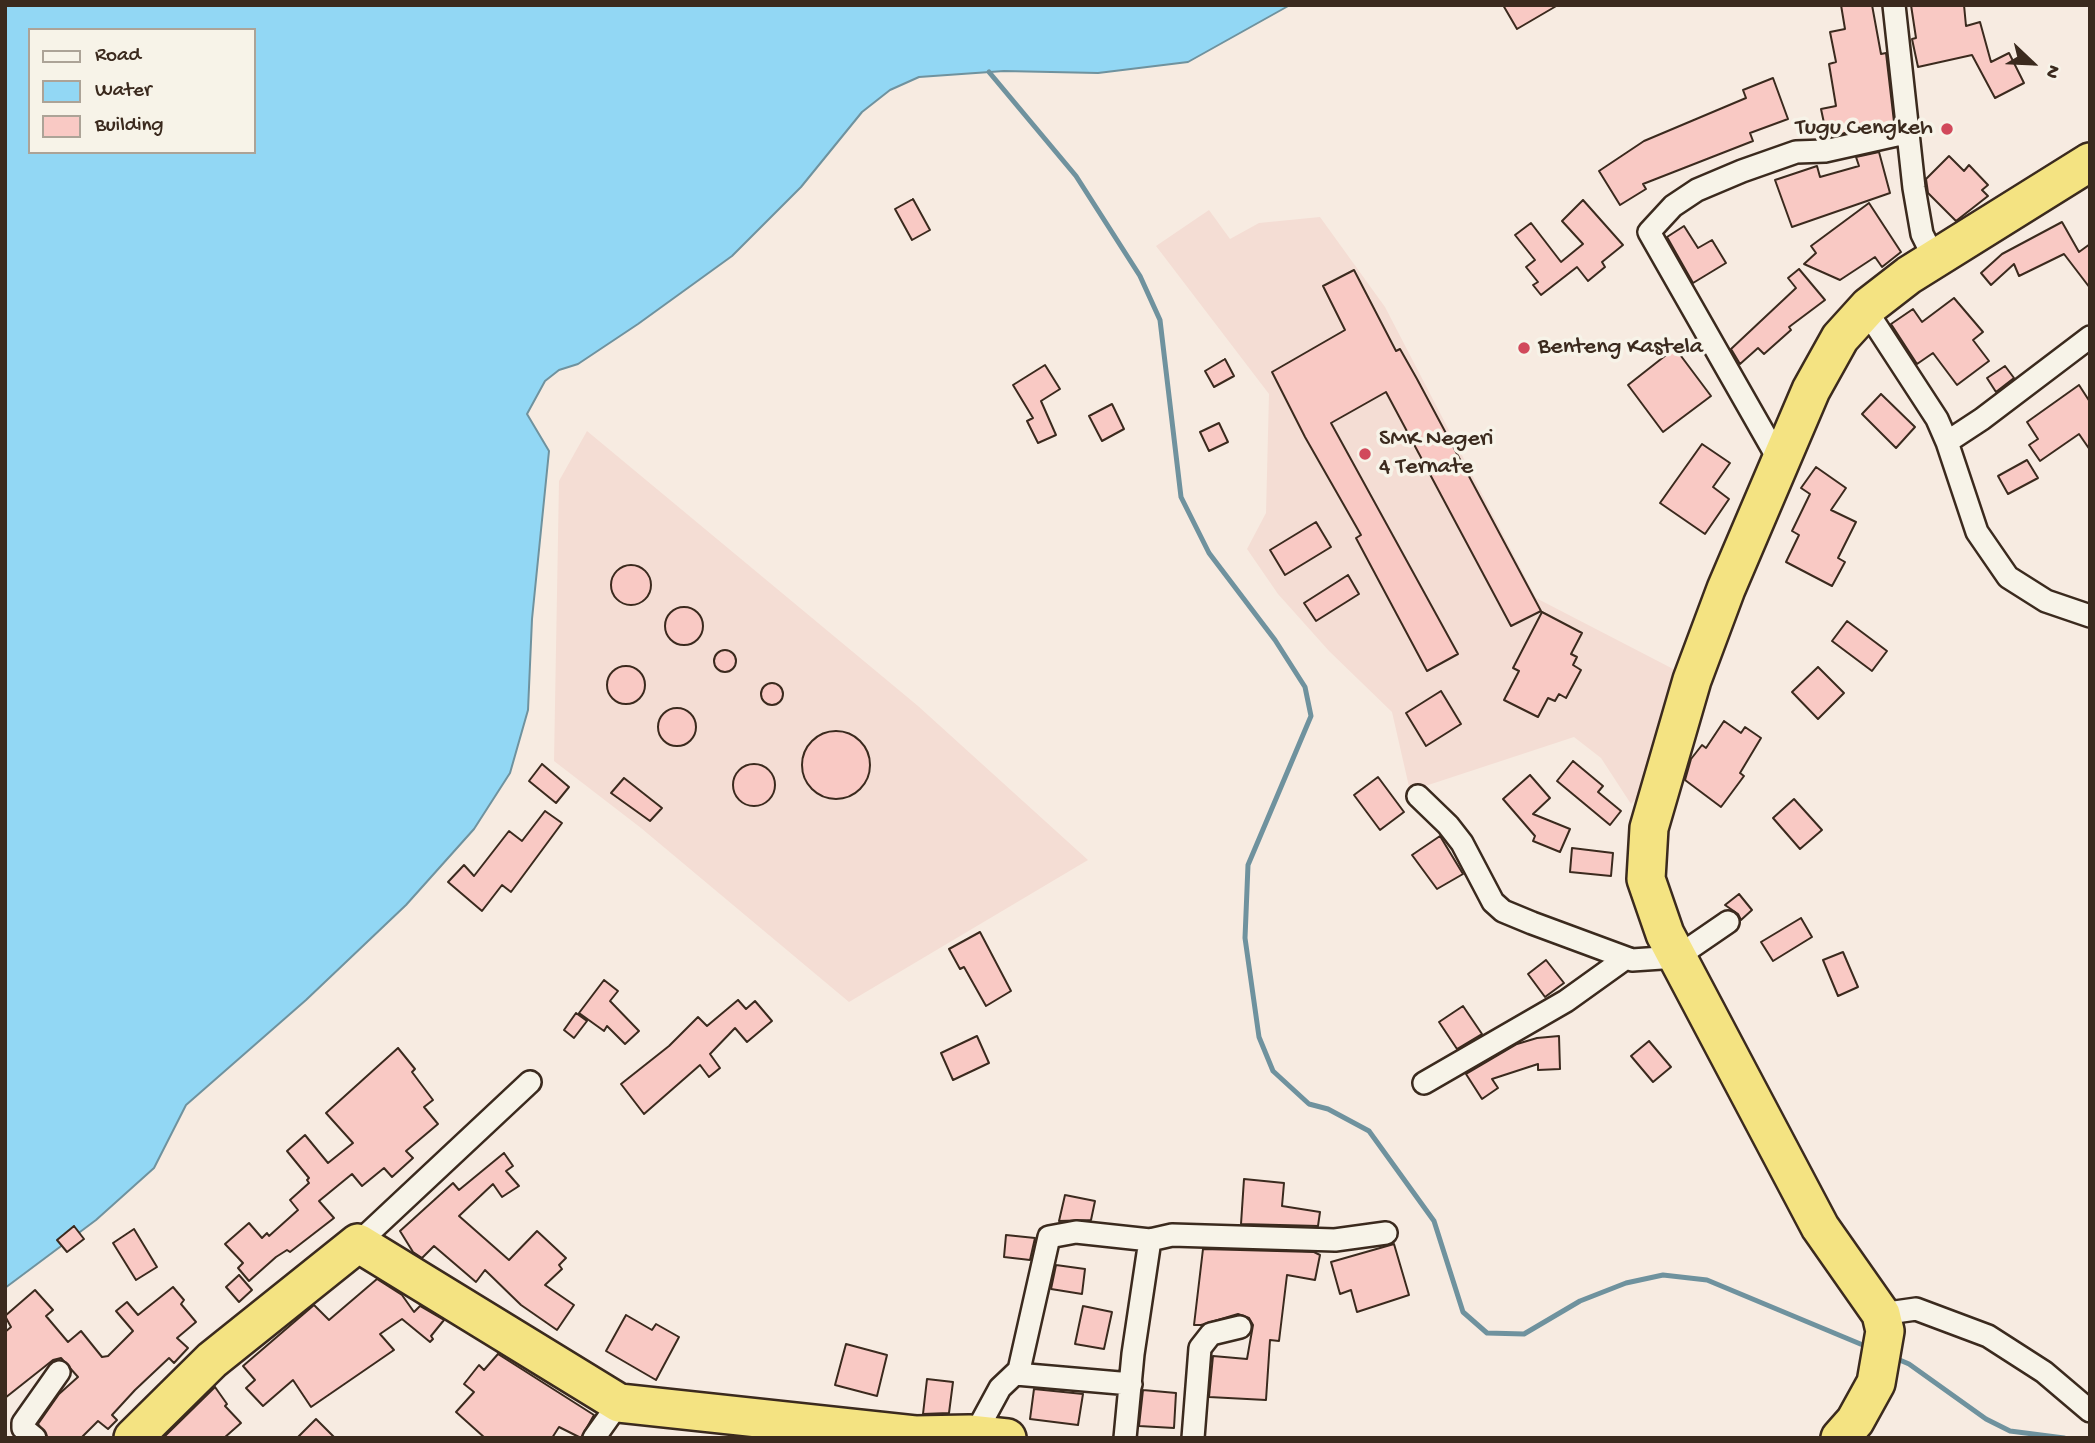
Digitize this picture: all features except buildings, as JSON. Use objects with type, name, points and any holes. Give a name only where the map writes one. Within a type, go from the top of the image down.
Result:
[{"type":"highway","points":[[1840,1438],[1866,1403],[1883,1336],[1820,1227],[1665,934],[1646,880],[1649,828],[1692,680],[1779,460],[1826,362],[1850,324],[1934,257],[2090,162]]},
{"type":"highway","points":[[133,1438],[212,1360],[358,1243],[619,1403],[915,1435],[991,1436]]},
{"type":"street","points":[[1894,5],[1910,132],[1914,188],[1922,234],[1934,257]]},
{"type":"street","points":[[1779,460],[1649,232],[1674,206],[1697,190],[1742,172],[1796,152],[1825,151],[1910,132]]},
{"type":"street","points":[[1866,310],[1937,419],[1976,532],[2008,578],[2046,601],[2090,616]]},
{"type":"street","points":[[1947,442],[1982,419],[2090,337]]},
{"type":"street","points":[[1418,796],[1448,825],[1472,861],[1484,889],[1503,911],[1626,958],[1677,957],[1728,922]]},
{"type":"street","points":[[1424,1083],[1492,1041],[1566,1002],[1626,958]]},
{"type":"street","points":[[358,1243],[530,1082]]},
{"type":"street","points":[[991,1436],[1000,1388],[1016,1374],[1021,1363],[1049,1237],[1076,1232],[1150,1240],[1172,1235],[1335,1241],[1386,1233]]},
{"type":"street","points":[[1125,1438],[1133,1354],[1150,1240]]},
{"type":"street","points":[[1883,1336],[1916,1309],[1988,1336],[2035,1366],[2090,1411]]},
{"type":"street","points":[[1193,1438],[1200,1348],[1211,1334],[1240,1327]]},
{"type":"street","points":[[35,1438],[23,1428],[23,1423],[59,1371]]},
{"type":"street","points":[[1016,1374],[1131,1384]]},
{"type":"street","points":[[594,1438],[619,1403]]},
{"type":"shaded area","name":"SMK Negeri 4 Ternate","points":[[1209,210],[1230,239],[1259,223],[1320,217],[1385,307],[1536,598],[1679,672],[1640,794],[1631,804],[1601,758],[1574,737],[1410,791],[1392,712],[1329,651],[1278,594],[1247,549],[1266,513],[1269,394],[1156,246]]},
{"type":"shaded area","points":[[587,431],[918,706],[1088,860],[849,1002],[641,828],[554,761],[559,481]]},
{"type":"water","points":[[5,5],[1290,5],[1188,62],[1098,73],[1004,71],[919,77],[890,90],[862,112],[801,187],[732,256],[638,324],[578,364],[559,370],[545,381],[527,414],[549,451],[532,619],[528,710],[510,773],[474,829],[406,905],[306,1000],[186,1105],[154,1168],[96,1220],[5,1288]]},
{"type":"waterway","points":[[989,72],[1076,176],[1140,276],[1160,320],[1181,497],[1209,553],[1275,640],[1305,687],[1311,716],[1248,865],[1245,938],[1259,1037],[1273,1071],[1309,1104],[1328,1109],[1369,1131],[1434,1221],[1463,1312],[1487,1333],[1524,1334],[1580,1301],[1626,1283],[1663,1275],[1707,1280],[1870,1348]]},
{"type":"waterway","points":[[1895,1358],[1909,1364],[1986,1419],[2010,1431],[2064,1438]]},
{"type":"place","name":"Tugu Cengkeh","points":[[1947,129]]},
{"type":"place","name":"Benteng Kastela","points":[[1524,348]]},
{"type":"place","name":"SMK Negeri 4 Ternate","points":[[1365,454]]}]
